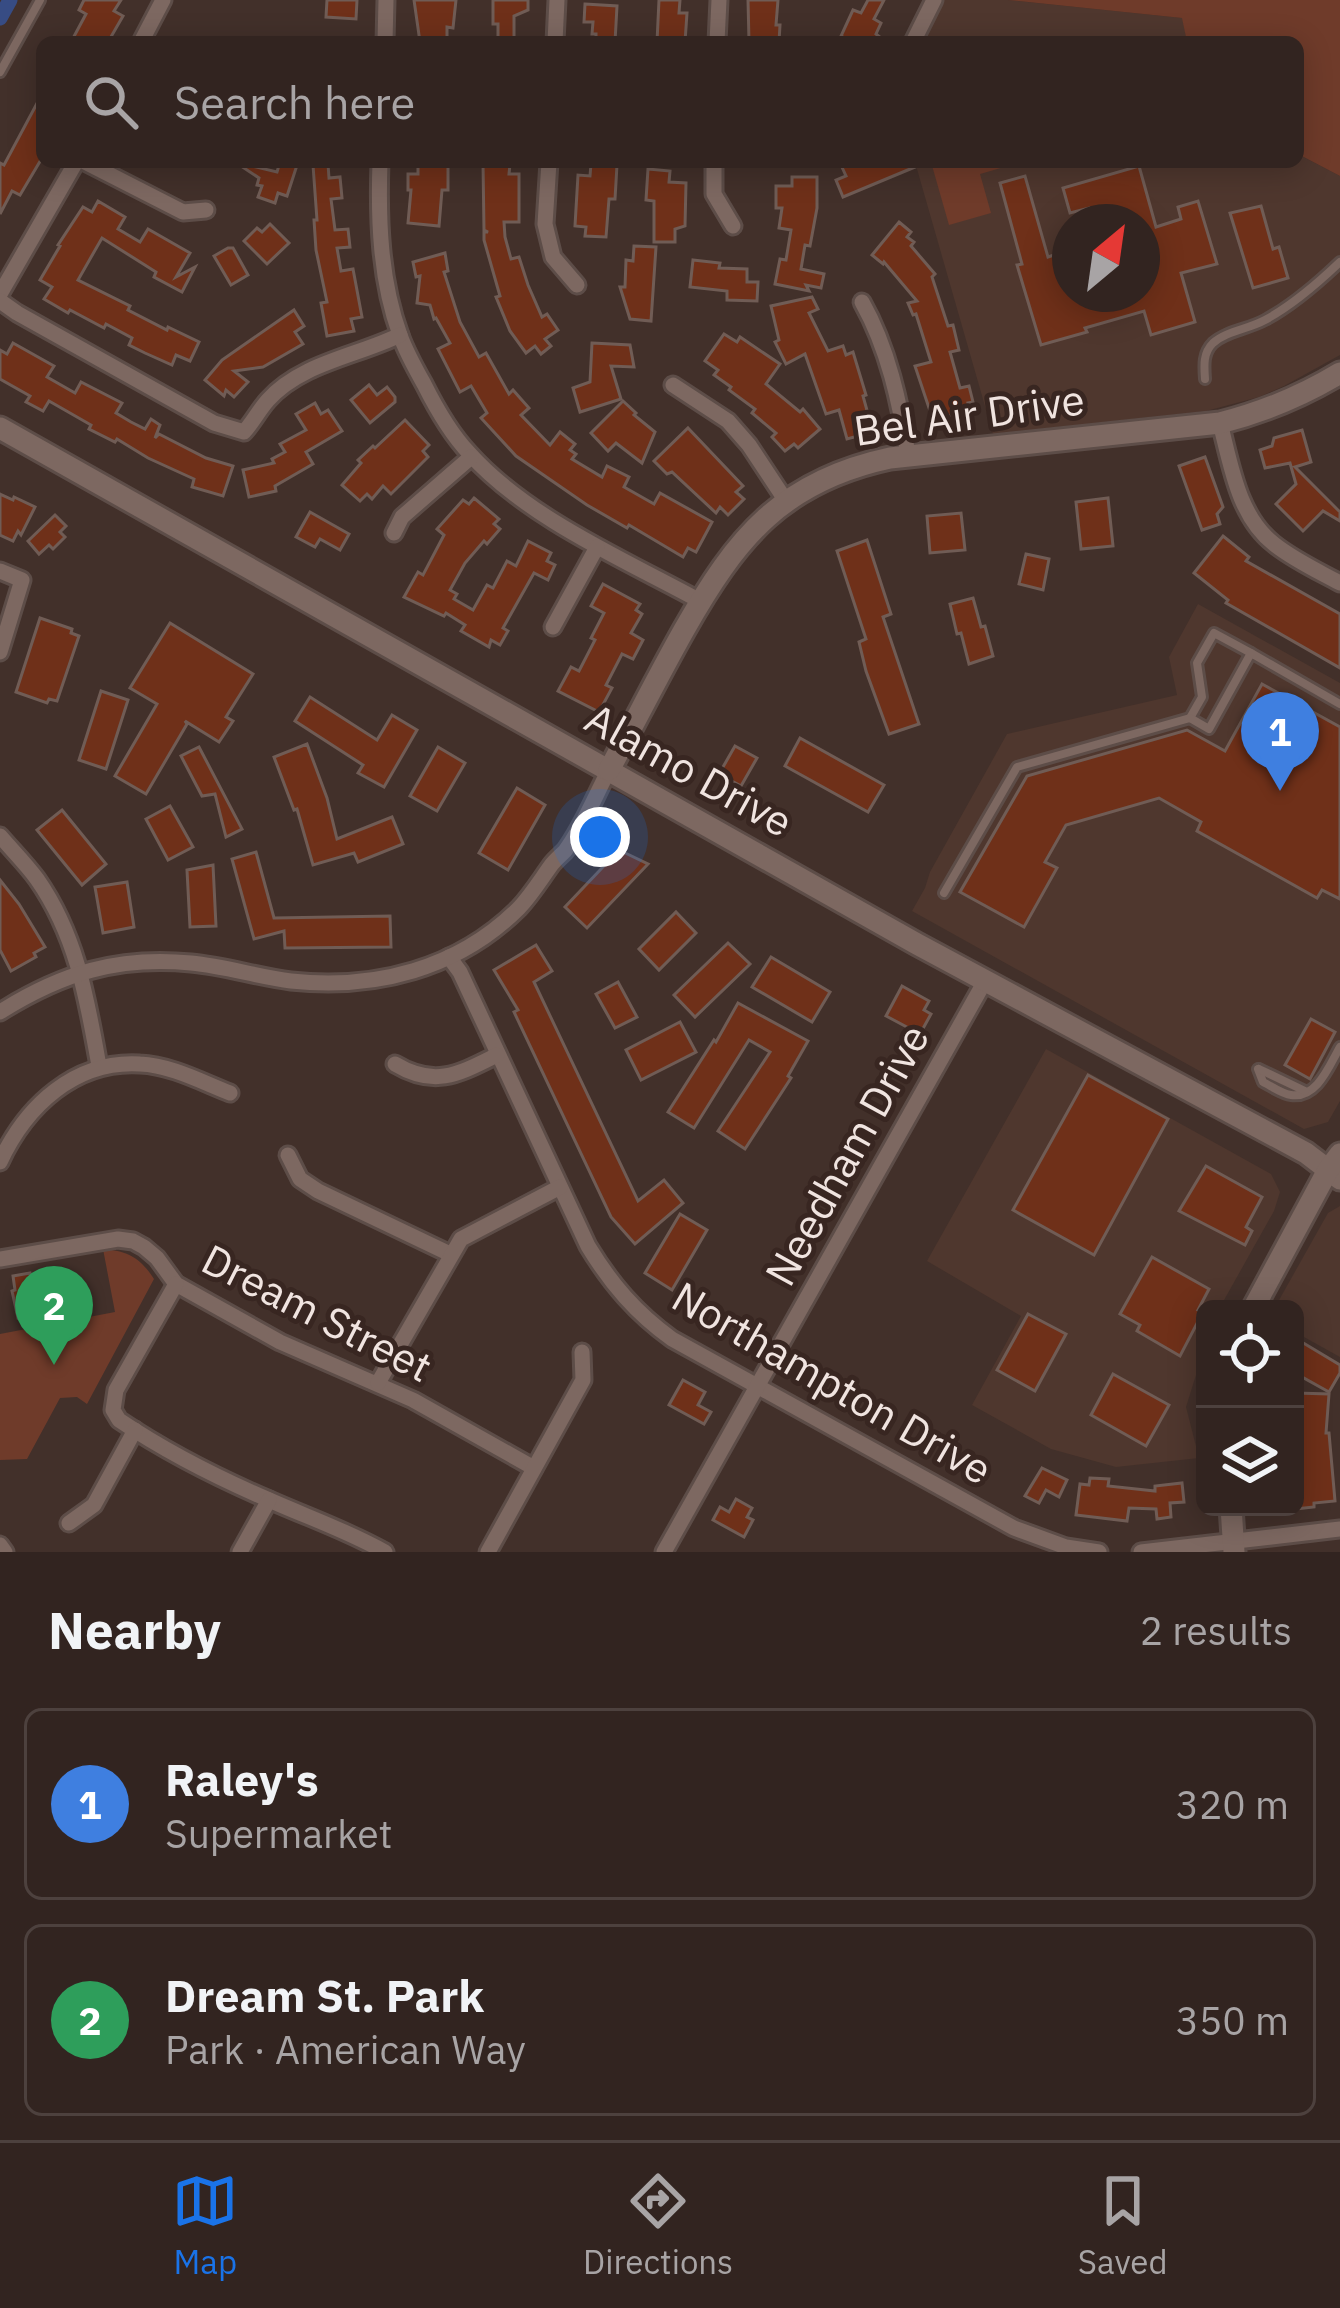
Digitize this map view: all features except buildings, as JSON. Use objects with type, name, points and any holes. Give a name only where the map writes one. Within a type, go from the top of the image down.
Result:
[{"type":"main road","name":"Bel Air Drive","points":[[609,770],[721,568],[743,539],[785,501],[836,474],[908,455],[1220,423],[1264,411],[1339,376]]},
{"type":"main road","name":"Alamo Drive","points":[[0,428],[985,981],[1336,1168]]},
{"type":"main road","points":[[1258,1300],[1336,1168]]},
{"type":"main road","points":[[1231,1516],[1233,1547]]},
{"type":"street","points":[[144,36],[163,0]]},
{"type":"street","points":[[385,36],[386,0]]},
{"type":"street","points":[[555,36],[557,0]]},
{"type":"street","points":[[717,36],[719,0]]},
{"type":"street","points":[[916,36],[934,0]]},
{"type":"street","points":[[77,168],[0,298],[17,314],[214,423],[244,432],[266,401],[285,385],[400,335]]},
{"type":"street","points":[[93,168],[183,212],[206,210]]},
{"type":"street","points":[[380,168],[383,266],[400,335],[453,435],[471,457],[538,510],[597,548],[700,601]]},
{"type":"street","points":[[549,168],[545,224],[553,257],[577,285]]},
{"type":"street","points":[[714,168],[714,194],[733,226]]},
{"type":"street","points":[[862,302],[886,360],[908,455]]},
{"type":"street","points":[[673,385],[728,421],[785,501]]},
{"type":"street","points":[[1220,423],[1244,505],[1255,524],[1290,556],[1340,583]]},
{"type":"street","points":[[394,533],[402,517],[471,457]]},
{"type":"street","points":[[553,627],[597,548]]},
{"type":"street","points":[[0,572],[22,580],[0,652]]},
{"type":"street","points":[[0,1012],[36,989],[82,971],[122,964],[181,962],[292,981],[339,983],[403,975],[449,957],[484,936],[527,899],[566,850],[609,770]]},
{"type":"street","points":[[0,836],[36,878],[69,937],[82,971],[99,1066]]},
{"type":"street","name":"Northampton Drive","points":[[449,957],[587,1246],[637,1311],[672,1339],[1014,1528],[1066,1547],[1099,1552]]},
{"type":"street","name":"Needham Drive","points":[[664,1552],[985,981]]},
{"type":"street","points":[[395,1064],[426,1078],[450,1076],[497,1054]]},
{"type":"street","points":[[0,1162],[35,1108],[54,1091],[99,1066],[142,1064],[230,1093]]},
{"type":"street","points":[[288,1155],[300,1179],[318,1191],[450,1254]]},
{"type":"street","points":[[378,1383],[461,1239],[560,1187]]},
{"type":"street","name":"Dream Street","points":[[0,1259],[118,1239],[133,1241],[157,1258],[176,1284],[301,1353],[378,1383],[534,1468]]},
{"type":"street","points":[[176,1284],[112,1400],[119,1420],[269,1500],[330,1523],[385,1552]]},
{"type":"street","points":[[488,1552],[583,1380],[583,1352]]},
{"type":"street","points":[[68,1523],[94,1505],[135,1430]]},
{"type":"street","points":[[241,1552],[269,1500]]},
{"type":"street","points":[[1141,1552],[1233,1547],[1340,1529]]},
{"type":"lane","points":[[0,72],[40,0]]},
{"type":"lane","points":[[1205,379],[1204,363],[1210,346],[1219,338],[1262,322],[1340,262]]},
{"type":"lane","points":[[944,893],[1017,766],[1190,718],[1202,697],[1197,663],[1214,633],[1340,704]]},
{"type":"lane","points":[[1190,718],[1209,729],[1251,653]]},
{"type":"lane","points":[[1258,1069],[1308,1092],[1320,1082],[1340,1047]]},
{"type":"shaded area","points":[[943,0],[1008,0],[1183,18],[1186,36],[926,36]]},
{"type":"shaded area","points":[[1008,0],[1340,0],[1340,176],[1304,157],[1304,36],[1186,36],[1182,18]]},
{"type":"shaded area","points":[[1304,157],[1340,176],[1340,355],[1259,397],[1206,411],[993,434],[917,168],[1304,168]]},
{"type":"shaded area","points":[[933,168],[1000,168],[980,174],[991,213],[949,225]]},
{"type":"shaded area","points":[[1198,604],[1340,683],[1340,1101],[1328,1122],[1304,1129],[912,911],[1007,734],[1177,695],[1169,657]]},
{"type":"shaded area","points":[[1046,1049],[1271,1174],[1280,1192],[1224,1300],[1196,1300],[1196,1375],[1186,1407],[1196,1458],[1116,1467],[1051,1449],[972,1405],[1021,1316],[927,1261]]},
{"type":"shaded area","points":[[1340,1206],[1340,1357],[1304,1337],[1304,1300],[1279,1300],[1328,1213]]},
{"type":"shaded area","points":[[103,1249],[132,1256],[154,1279],[87,1404],[77,1397],[60,1398],[27,1459],[0,1460],[0,1334],[115,1312]]},
{"type":"waterway","points":[[0,18],[10,0]]},
{"type":"place","name":"Raley's","points":[[1280,791]]},
{"type":"place","name":"Dream St. Park","points":[[54,1365]]}]
